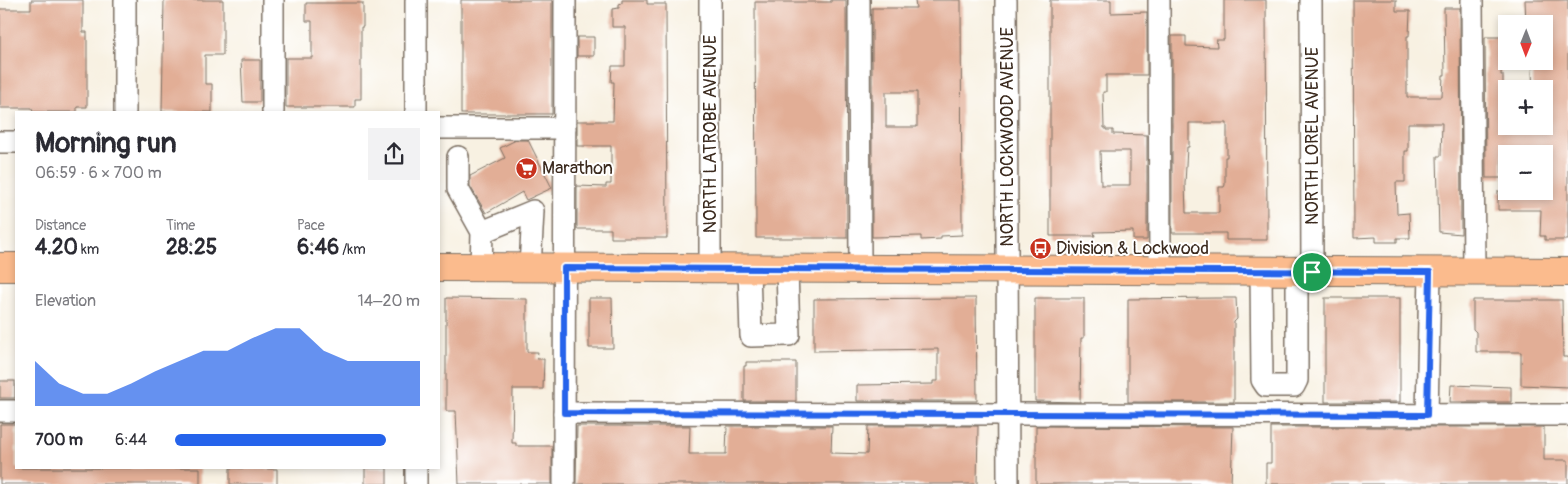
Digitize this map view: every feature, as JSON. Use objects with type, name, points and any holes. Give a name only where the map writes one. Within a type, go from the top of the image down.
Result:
[{"type":"main road","points":[[0,267],[15,267]]},
{"type":"main road","points":[[440,268],[1568,272]]},
{"type":"street","points":[[125,0],[125,111]]},
{"type":"street","points":[[273,0],[273,111]]},
{"type":"street","points":[[416,0],[416,111]]},
{"type":"street","points":[[564,484],[565,0]]},
{"type":"street","name":"NORTH LATROBE AVENUE","points":[[710,0],[710,269]]},
{"type":"street","points":[[859,0],[860,270]]},
{"type":"street","name":"NORTH LOCKWOOD AVENUE","points":[[1006,0],[1008,484]]},
{"type":"street","points":[[1159,0],[1160,271]]},
{"type":"street","name":"NORTH LOREL AVENUE","points":[[1261,271],[1262,380],[1266,386],[1294,386],[1297,380],[1305,271],[1311,0]]},
{"type":"street","points":[[1472,0],[1474,272]]},
{"type":"street","points":[[440,128],[565,128]]},
{"type":"street","points":[[0,142],[15,142]]},
{"type":"street","points":[[458,157],[458,188],[482,232],[481,268]]},
{"type":"street","points":[[482,232],[533,211],[530,268]]},
{"type":"street","points":[[749,269],[751,336],[788,335],[787,269]]},
{"type":"street","points":[[1427,415],[1430,272]]},
{"type":"street","points":[[0,411],[15,412]]},
{"type":"street","points":[[564,413],[1568,415]]},
{"type":"street","points":[[416,469],[416,484]]},
{"type":"building","points":[[31,0],[83,0],[83,32],[87,32],[87,107],[77,107],[77,111],[33,111],[32,108],[0,108],[0,9],[31,9]]},
{"type":"building","points":[[164,0],[223,0],[223,55],[205,55],[205,84],[212,84],[212,111],[162,111]]},
{"type":"building","points":[[461,0],[552,0],[552,114],[461,114]]},
{"type":"building","points":[[622,0],[647,0],[647,4],[666,4],[667,238],[611,238],[611,229],[577,229],[577,186],[606,187],[606,184],[611,184],[611,146],[577,146],[577,121],[613,121],[614,82],[611,82],[612,66],[625,66],[625,27],[612,27],[612,9],[619,8]]},
{"type":"building","points":[[831,0],[846,0],[847,238],[756,238],[755,2],[831,2]]},
{"type":"building","points":[[915,0],[961,0],[962,235],[941,236],[941,239],[921,240],[921,236],[872,237],[872,8],[916,8]],"holes":[[[886,92],[917,92],[917,127],[886,127]]]},
{"type":"building","points":[[1050,0],[1111,0],[1111,13],[1147,12],[1147,75],[1106,75],[1106,92],[1103,92],[1104,128],[1106,130],[1113,130],[1113,134],[1147,135],[1147,240],[1133,240],[1133,231],[1094,232],[1095,236],[1050,236]],"holes":[[[1100,151],[1130,151],[1130,185],[1101,185]]]},
{"type":"building","points":[[1224,0],[1266,0],[1267,240],[1226,240],[1226,233],[1172,233],[1172,36],[1186,36],[1186,46],[1217,47],[1216,40],[1224,40]],"holes":[[[1189,123],[1227,123],[1225,185],[1224,187],[1219,187],[1219,213],[1186,213],[1185,184],[1187,147],[1189,147]]]},
{"type":"building","points":[[1353,0],[1396,0],[1396,11],[1410,11],[1409,36],[1407,36],[1407,97],[1442,97],[1443,75],[1445,75],[1444,8],[1460,8],[1461,234],[1439,232],[1437,156],[1441,156],[1442,123],[1408,123],[1408,151],[1405,151],[1405,182],[1396,182],[1397,214],[1409,213],[1410,238],[1397,238],[1397,242],[1376,242],[1376,237],[1354,238]]},
{"type":"building","points":[[1525,0],[1568,0],[1568,240],[1545,240],[1545,236],[1540,236],[1541,210],[1498,210],[1498,200],[1553,200],[1553,145],[1498,145],[1498,178],[1486,178],[1485,37],[1498,37],[1498,70],[1501,70],[1503,80],[1498,80],[1498,135],[1553,135],[1553,80],[1532,80],[1532,73],[1532,70],[1553,70],[1553,15],[1526,15]]},
{"type":"building","points":[[306,3],[363,3],[361,99],[355,99],[355,107],[286,107],[286,58],[312,58],[312,21],[306,21]]},
{"type":"building","points":[[577,37],[594,37],[594,56],[577,56]]},
{"type":"building","points":[[241,60],[260,60],[260,102],[243,102]]},
{"type":"building","points":[[516,140],[528,140],[552,188],[526,200],[522,192],[486,213],[470,186],[470,176],[505,158],[500,148]]},
{"type":"building","points":[[446,298],[527,299],[527,352],[538,352],[537,359],[544,359],[543,389],[513,389],[512,443],[516,443],[516,446],[552,446],[552,484],[459,484],[456,411],[446,411]]},
{"type":"building","points":[[589,298],[612,298],[613,348],[589,348]]},
{"type":"building","points":[[976,298],[977,401],[857,401],[857,385],[933,384],[933,381],[938,381],[938,349],[814,351],[814,299]]},
{"type":"building","points":[[1035,298],[1084,298],[1084,338],[1081,338],[1080,402],[1035,401]]},
{"type":"building","points":[[1236,298],[1237,319],[1234,322],[1234,402],[1128,402],[1128,299]]},
{"type":"building","points":[[1325,298],[1400,298],[1400,402],[1325,402]]},
{"type":"building","points":[[1473,300],[1562,300],[1563,357],[1568,357],[1568,387],[1521,385],[1521,352],[1476,352],[1476,332],[1473,329]]},
{"type":"building","points":[[746,362],[796,362],[796,401],[744,401],[744,366],[746,366]]},
{"type":"building","points":[[0,381],[15,381],[15,398],[0,398]]},
{"type":"building","points":[[1451,385],[1511,387],[1511,402],[1450,402]]},
{"type":"building","points":[[0,424],[15,424],[15,469],[200,469],[200,484],[0,484]]},
{"type":"building","points":[[577,426],[690,426],[689,454],[726,454],[727,426],[832,426],[831,453],[867,454],[868,426],[978,426],[977,484],[576,484]]},
{"type":"building","points":[[1036,426],[1233,427],[1231,484],[1036,484]]},
{"type":"building","points":[[1271,427],[1544,427],[1544,460],[1568,460],[1568,484],[1266,484],[1266,463],[1271,463]]},
{"type":"building","points":[[230,469],[277,469],[277,484],[230,484]]},
{"type":"building","points":[[365,469],[387,469],[387,484],[365,484]]},
{"type":"place","name":"Marathon","points":[[526,168]]},
{"type":"place","name":"Division & Lockwood","points":[[1040,248]]},
{"type":"route","points":[[564,268],[1312,272],[1430,272],[1427,415],[564,413],[564,268]]}]
